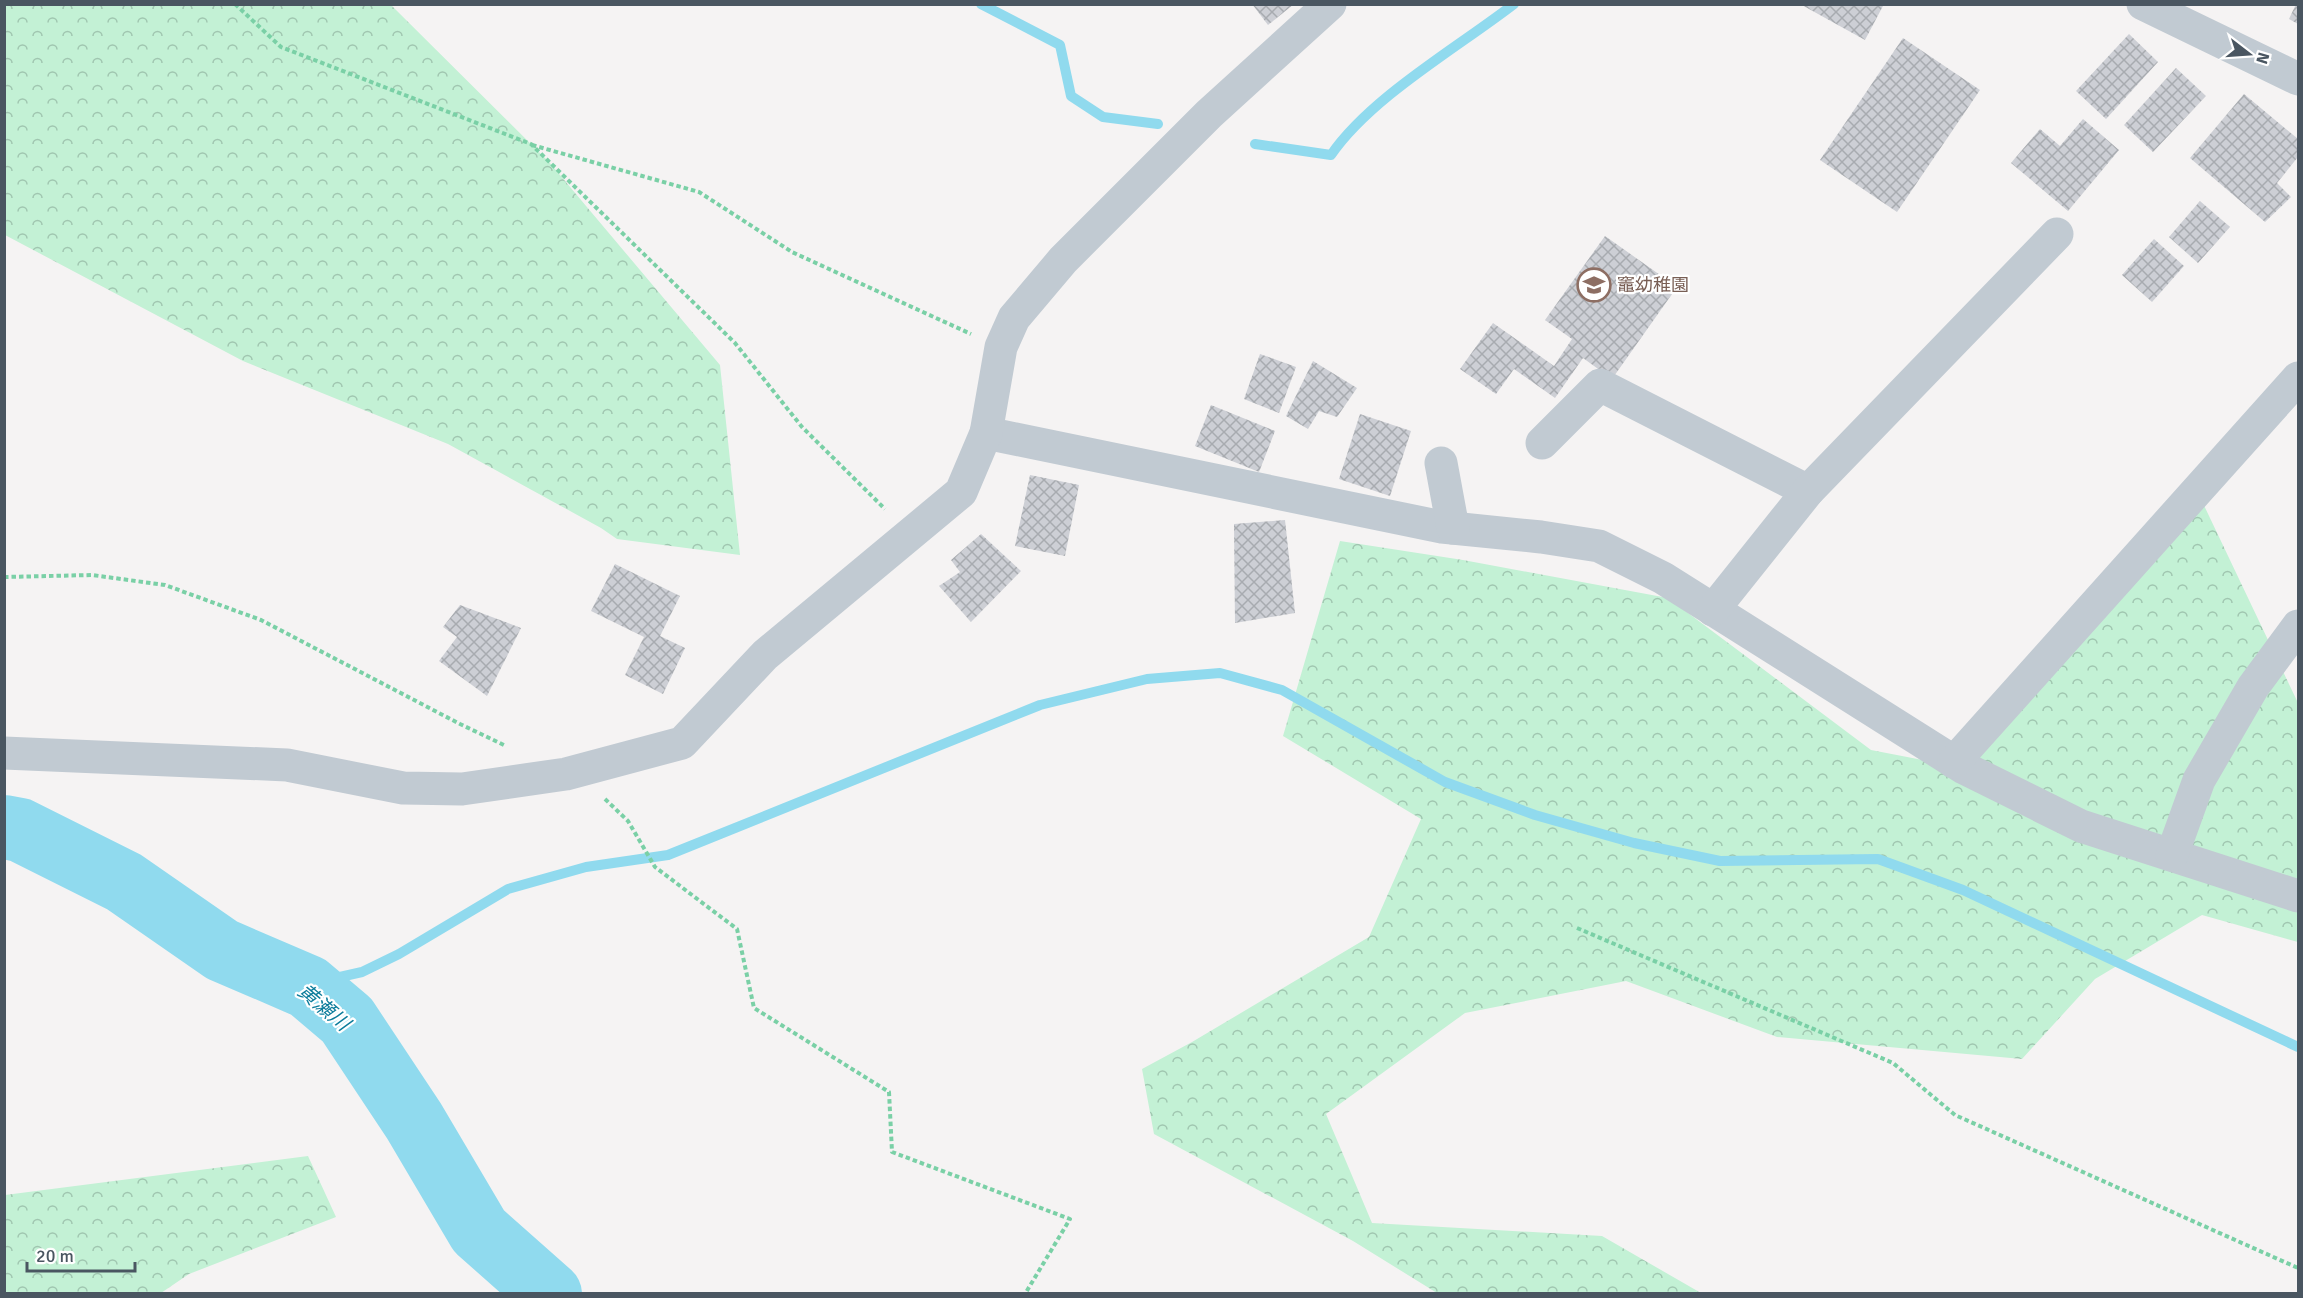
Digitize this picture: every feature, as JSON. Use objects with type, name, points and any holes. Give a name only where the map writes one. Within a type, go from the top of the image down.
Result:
[{"type":"street","points":[[4,753],[286,765],[403,789],[462,789],[566,774],[682,743],[765,655],[961,492],[986,434],[1001,347],[1014,318],[1063,260],[1209,114],[1330,4]]},
{"type":"street","points":[[2143,4],[2298,79]]},
{"type":"street","points":[[1713,610],[1808,491],[2057,234]]},
{"type":"street","points":[[1954,762],[2298,378]]},
{"type":"street","points":[[1542,443],[1600,385],[1808,491]]},
{"type":"street","points":[[986,434],[1453,528],[1541,537],[1599,546],[1663,578],[1954,762],[2081,826],[2298,896]]},
{"type":"street","points":[[1441,463],[1453,528]]},
{"type":"street","points":[[2172,855],[2199,780],[2253,687],[2298,626]]},
{"type":"path","points":[[235,4],[281,46],[531,144],[699,192],[792,252],[1001,347]]},
{"type":"path","points":[[531,144],[735,343],[802,427],[911,534]]},
{"type":"path","points":[[4,577],[92,575],[165,585],[261,620],[460,724],[513,749]]},
{"type":"path","points":[[628,821],[655,867],[737,929],[754,1008],[890,1092],[892,1152],[1070,1219],[1025,1293]]},
{"type":"path","points":[[1577,928],[1893,1063],[1955,1115],[2298,1268]]},
{"type":"green space","points":[[4,5],[391,5],[549,162],[720,365],[740,555],[617,539],[448,444],[243,361],[5,235]]},
{"type":"green space","points":[[2200,497],[2298,703],[2298,942],[2202,915],[2095,979],[2022,1059],[1777,1037],[1626,981],[1465,1013],[1326,1114],[1372,1223],[1602,1236],[1701,1293],[1437,1293],[1353,1241],[1154,1134],[1142,1069],[1369,937],[1421,819],[1283,736],[1340,541],[1463,560],[1668,598],[1871,750],[1964,768]]},
{"type":"green space","points":[[308,1156],[336,1217],[189,1274],[161,1293],[5,1293],[5,1195]]},
{"type":"building","points":[[1252,4],[1294,4],[1268,25]]},
{"type":"building","points":[[1800,4],[1884,4],[1865,40]]},
{"type":"building","points":[[2298,4],[2298,24],[2289,19]]},
{"type":"building","points":[[2129,34],[2158,62],[2106,119],[2076,91]]},
{"type":"building","points":[[1903,38],[1980,90],[1897,212],[1820,160]]},
{"type":"building","points":[[2176,68],[2206,96],[2153,152],[2124,125]]},
{"type":"building","points":[[2244,94],[2298,139],[2298,157],[2277,183],[2291,197],[2265,222],[2190,158]]},
{"type":"building","points":[[2083,119],[2119,150],[2068,211],[2011,163],[2040,129],[2060,146]]},
{"type":"building","points":[[2200,201],[2230,227],[2198,263],[2169,237]]},
{"type":"building","points":[[1605,236],[1677,287],[1612,379],[1583,358],[1555,398],[1514,369],[1496,394],[1460,369],[1493,323],[1554,366],[1572,339],[1545,320]]},
{"type":"building","points":[[2154,239],[2184,266],[2152,302],[2122,275]]},
{"type":"building","points":[[1260,354],[1296,367],[1279,413],[1244,399]]},
{"type":"building","points":[[1313,361],[1357,388],[1337,417],[1319,411],[1308,429],[1286,416]]},
{"type":"building","points":[[1211,405],[1275,431],[1259,472],[1195,446]]},
{"type":"building","points":[[1360,414],[1411,431],[1390,496],[1339,479]]},
{"type":"building","points":[[1030,475],[1079,485],[1065,556],[1015,546]]},
{"type":"building","points":[[1285,520],[1295,613],[1235,623],[1234,524]]},
{"type":"building","points":[[981,534],[1021,571],[971,622],[939,586],[960,572],[951,560]]},
{"type":"building","points":[[615,564],[680,596],[660,636],[685,648],[663,694],[625,675],[644,637],[591,611]]},
{"type":"building","points":[[460,605],[521,628],[487,696],[439,661],[457,637],[443,627]]},
{"type":"waterway","points":[[981,4],[1060,45],[1071,96],[1103,117],[1158,124]]},
{"type":"waterway","points":[[1255,144],[1331,155],[1368,113],[1391,93],[1514,4]]},
{"type":"waterway","points":[[308,987],[362,972],[399,954],[508,889],[586,867],[668,855],[1040,705],[1147,679],[1220,673],[1282,690],[1445,782],[1535,815],[1634,843],[1720,861],[1878,859],[1963,890],[2298,1047]]},
{"type":"waterway","name":"黄瀬川","points":[[4,827],[20,830],[124,882],[222,950],[308,987],[347,1020],[414,1121],[479,1231],[550,1294]]},
{"type":"place","name":"竈幼稚園","points":[[1594,285]]}]
